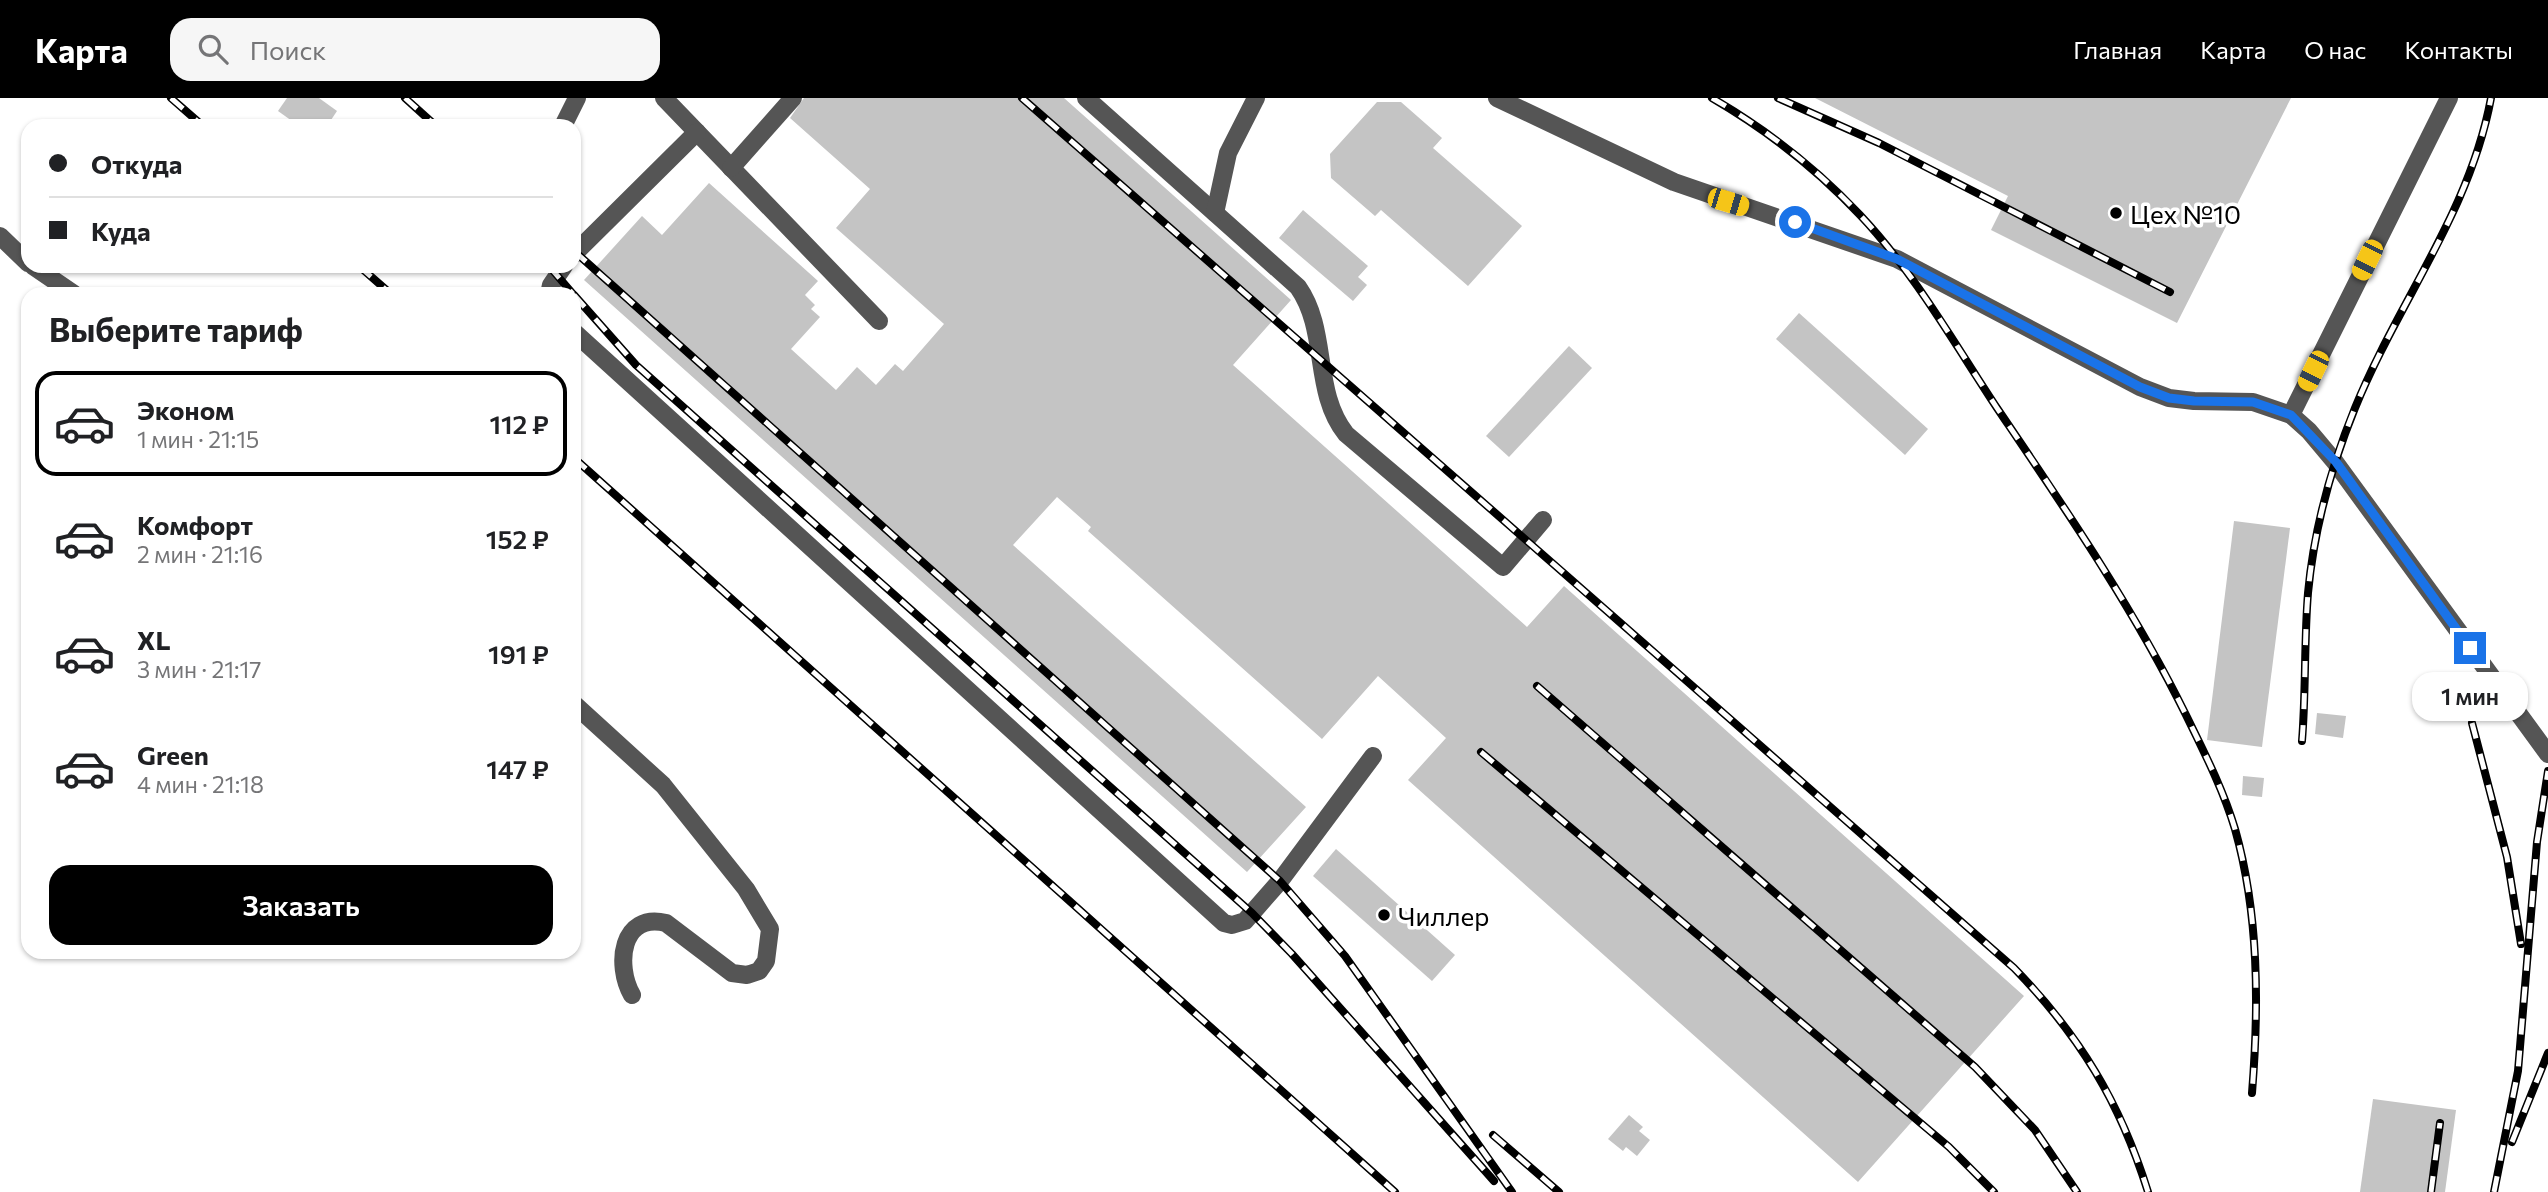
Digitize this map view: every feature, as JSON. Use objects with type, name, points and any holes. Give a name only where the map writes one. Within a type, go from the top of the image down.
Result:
[{"type":"street","points":[[566,119],[577,98]]},
{"type":"street","points":[[664,98],[879,321]]},
{"type":"street","points":[[731,168],[793,98]]},
{"type":"street","points":[[1086,98],[1304,296],[1314,319],[1330,408],[1346,434],[1503,568],[1543,520]]},
{"type":"street","points":[[1215,213],[1228,153],[1256,98]]},
{"type":"street","points":[[1497,98],[1674,182],[1897,259],[2140,387],[2181,400],[2253,402],[2291,415],[2336,462],[2548,754]]},
{"type":"street","points":[[2291,415],[2449,98]]},
{"type":"street","points":[[581,247],[697,132]]},
{"type":"street","points":[[0,236],[21,256]]},
{"type":"street","points":[[43,273],[64,287]]},
{"type":"street","points":[[581,338],[1224,923],[1231,925],[1245,920],[1273,889],[1373,756]]},
{"type":"street","points":[[581,710],[663,785],[746,889],[770,929],[766,961],[759,971],[747,975],[732,973],[666,923],[654,920],[640,925],[622,951],[622,978],[632,995]]},
{"type":"building","points":[[287,98],[319,98],[337,111],[332,119],[289,119],[278,111]]},
{"type":"building","points":[[804,98],[1064,98],[1291,300],[1233,365],[1527,627],[1564,586],[2024,996],[1858,1182],[1408,780],[1446,738],[1378,676],[1322,739],[1088,531],[1091,527],[1057,497],[1013,545],[1306,807],[1247,872],[584,280],[642,216],[662,235],[709,183],[818,281],[805,295],[815,305],[811,309],[820,317],[791,349],[836,390],[857,367],[876,385],[895,364],[903,371],[944,324],[836,228],[870,189],[790,118]]},
{"type":"building","name":"Цех №10","points":[[1815,98],[2291,98],[2177,323],[1991,230],[2008,196]]},
{"type":"building","points":[[1377,102],[1401,102],[1442,138],[1433,148],[1522,226],[1468,286],[1381,210],[1375,216],[1331,178],[1330,154]]},
{"type":"building","points":[[1303,210],[1368,266],[1358,277],[1367,285],[1353,301],[1279,238]]},
{"type":"building","points":[[1799,313],[1928,429],[1905,455],[1776,339]]},
{"type":"building","points":[[1569,346],[1592,368],[1509,457],[1486,436]]},
{"type":"building","points":[[2234,521],[2290,528],[2262,747],[2207,740]]},
{"type":"building","points":[[2317,713],[2346,716],[2343,738],[2315,734]]},
{"type":"building","points":[[2243,776],[2264,778],[2262,797],[2242,795]]},
{"type":"building","name":"Чиллер","points":[[1336,849],[1455,955],[1432,981],[1313,876]]},
{"type":"building","points":[[2373,1099],[2456,1110],[2445,1192],[2360,1192]]},
{"type":"building","points":[[1629,1115],[1643,1127],[1639,1131],[1650,1140],[1637,1156],[1626,1147],[1623,1151],[1608,1139]]},
{"type":"railway","points":[[171,98],[195,119]]},
{"type":"railway","points":[[405,98],[428,119]]},
{"type":"railway","points":[[1022,98],[2014,968],[2059,1019],[2095,1072],[2125,1129],[2148,1192]]},
{"type":"railway","points":[[1712,98],[1752,123],[1808,166],[1880,237],[1933,308],[2097,558],[2144,635],[2219,785],[2243,861],[2255,960],[2256,1027],[2252,1093]]},
{"type":"railway","points":[[1778,98],[1879,143],[2170,292]]},
{"type":"railway","points":[[2302,741],[2308,593],[2314,545],[2331,476],[2346,430],[2372,369],[2467,180],[2481,140],[2491,98]]},
{"type":"railway","points":[[581,257],[1280,881],[1345,956],[1512,1192]]},
{"type":"railway","points":[[367,273],[383,287]]},
{"type":"railway","points":[[555,273],[567,287]]},
{"type":"railway","points":[[581,303],[636,365],[1252,913],[1292,954],[1494,1181]]},
{"type":"railway","points":[[581,464],[1395,1192]]},
{"type":"railway","points":[[1537,686],[1975,1067],[2035,1130],[2077,1192]]},
{"type":"railway","points":[[2472,723],[2507,857],[2521,944]]},
{"type":"railway","points":[[1481,752],[1949,1147],[1994,1192]]},
{"type":"railway","points":[[2494,1192],[2518,1071],[2537,842],[2548,771]]},
{"type":"railway","points":[[2512,1142],[2548,1053]]},
{"type":"railway","points":[[2431,1192],[2440,1123]]},
{"type":"railway","points":[[1493,1135],[1559,1192]]},
{"type":"place","name":"Цех №10","points":[[2116,213]]},
{"type":"place","name":"Чиллер","points":[[1384,915]]},
{"type":"route","points":[[1795,222],[1897,259],[2140,387],[2169,398],[2228,403],[2253,402],[2291,415],[2336,462],[2470,648]]}]
